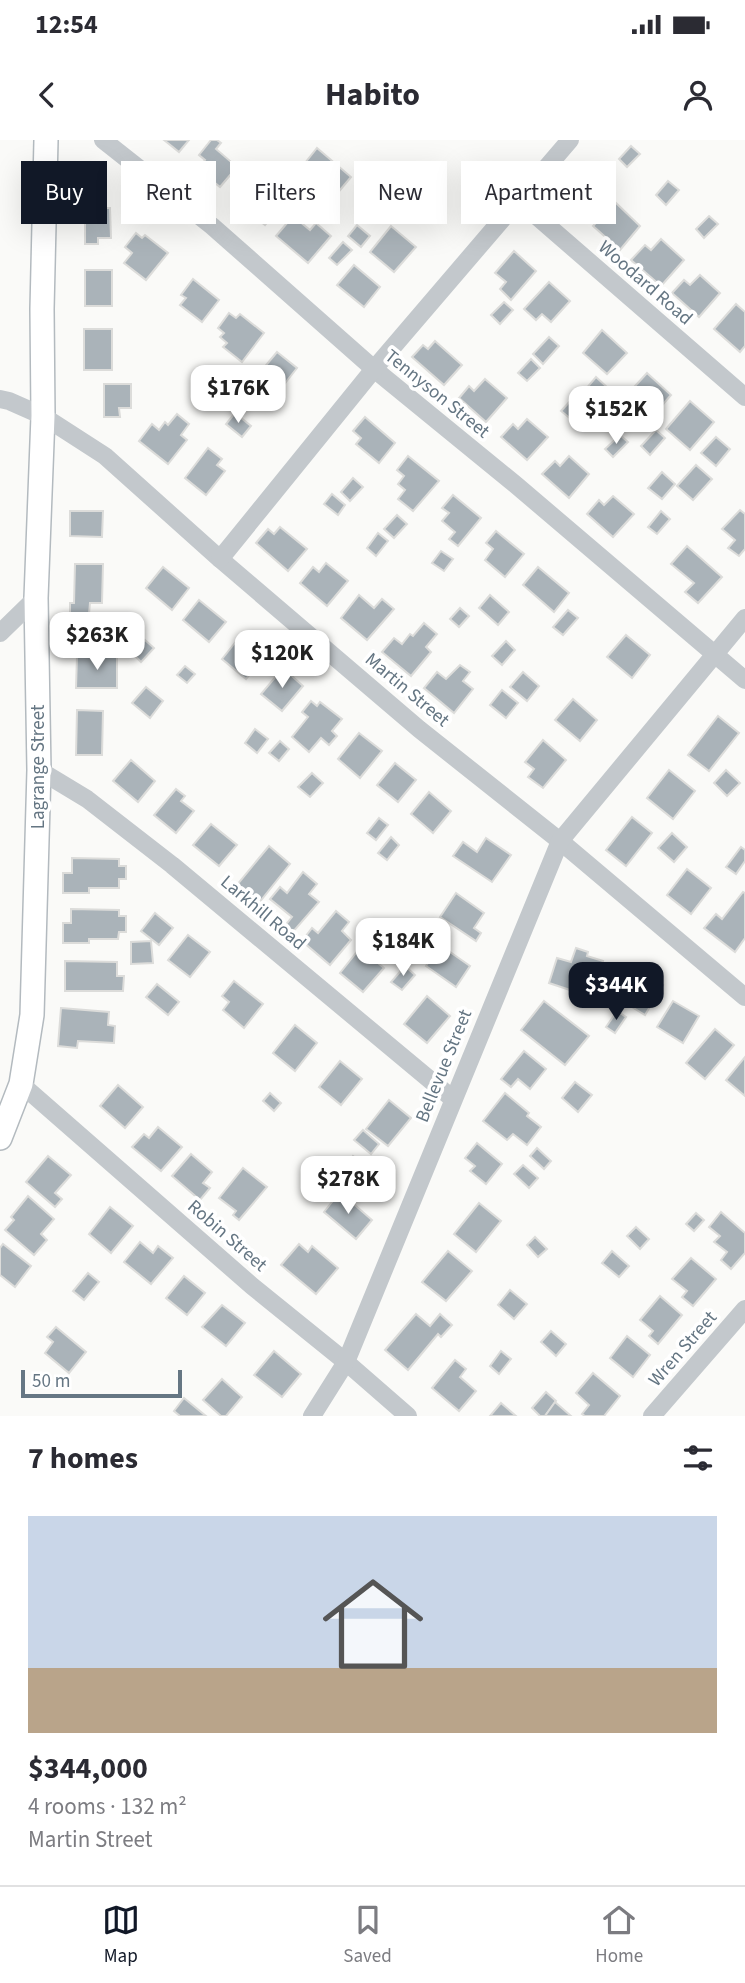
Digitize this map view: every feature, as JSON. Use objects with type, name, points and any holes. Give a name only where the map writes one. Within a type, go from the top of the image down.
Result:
[{"type":"main road","name":"Lagrange Street","points":[[0,1138],[21,1084],[32,1015],[39,770],[37,598],[43,415],[41,309],[46,140]]},
{"type":"street","name":"Tennyson Street","points":[[103,140],[212,226],[374,369],[516,485],[745,680]]},
{"type":"street","points":[[552,161],[570,140]]},
{"type":"street","points":[[220,559],[374,369],[498,224]]},
{"type":"street","name":"Woodard Road","points":[[546,224],[745,397]]},
{"type":"street","name":"Martin Street","points":[[0,399],[43,415],[105,456],[220,559],[419,729],[560,841],[745,997]]},
{"type":"street","points":[[0,633],[37,598]]},
{"type":"street","name":"Bellevue Street","points":[[312,1416],[346,1362],[560,841],[745,618]]},
{"type":"street","name":"Larkhill Road","points":[[39,770],[87,799],[172,865],[453,1099]]},
{"type":"street","name":"Robin Street","points":[[21,1084],[252,1286],[408,1416]]},
{"type":"street","name":"Wren Street","points":[[652,1416],[745,1309]]},
{"type":"building","points":[[164,140],[189,140],[179,152]]},
{"type":"building","points":[[211,140],[221,143],[216,149],[230,161],[230,175],[220,187],[216,184],[216,161],[204,161],[199,155]]},
{"type":"building","points":[[631,146],[640,154],[627,167],[619,159]]},
{"type":"building","points":[[317,148],[332,161],[307,161]]},
{"type":"building","points":[[340,168],[351,177],[340,190]]},
{"type":"building","points":[[668,181],[679,190],[666,205],[656,195]]},
{"type":"building","points":[[616,203],[640,226],[620,250],[593,226],[616,224]]},
{"type":"building","points":[[107,208],[110,208],[111,238],[98,238],[98,244],[85,244],[85,224],[107,224]]},
{"type":"building","points":[[709,216],[718,224],[704,238],[696,229]]},
{"type":"building","points":[[286,224],[303,224],[310,230],[317,224],[331,236],[308,263],[276,236]]},
{"type":"building","points":[[357,225],[370,236],[361,247],[348,236]]},
{"type":"building","points":[[391,226],[416,247],[394,272],[370,252]]},
{"type":"building","points":[[136,233],[142,238],[145,235],[168,253],[146,280],[124,263],[132,253],[125,247]]},
{"type":"building","points":[[661,239],[684,260],[661,286],[631,260],[645,245],[651,250]]},
{"type":"building","points":[[343,242],[352,250],[337,265],[329,258]]},
{"type":"building","points":[[514,251],[536,271],[511,300],[500,289],[506,282],[495,273]]},
{"type":"building","points":[[354,265],[380,287],[364,307],[337,285]]},
{"type":"building","points":[[85,270],[112,270],[112,306],[85,306]]},
{"type":"building","points":[[700,275],[720,293],[699,317],[672,293],[684,280],[690,285]]},
{"type":"building","points":[[193,279],[219,300],[202,322],[180,305],[186,298],[181,295]]},
{"type":"building","points":[[549,282],[570,301],[551,322],[542,314],[536,320],[524,309]]},
{"type":"building","points":[[504,302],[513,310],[500,324],[491,315]]},
{"type":"building","points":[[736,304],[745,312],[745,346],[740,352],[714,329]]},
{"type":"building","points":[[229,313],[236,318],[240,314],[264,333],[242,362],[223,347],[227,343],[220,337],[224,333],[218,328]]},
{"type":"building","points":[[84,329],[112,329],[112,370],[84,370]]},
{"type":"building","points":[[602,330],[627,353],[607,374],[583,353]]},
{"type":"building","points":[[549,337],[559,346],[543,364],[533,354]]},
{"type":"building","points":[[435,341],[462,365],[444,385],[412,357],[423,345],[428,349]]},
{"type":"building","points":[[277,352],[297,368],[278,392],[257,376]]},
{"type":"building","points":[[531,359],[540,368],[527,381],[518,373]]},
{"type":"building","points":[[647,373],[671,395],[651,418],[626,396]]},
{"type":"building","points":[[596,377],[608,388],[593,406],[580,396]]},
{"type":"building","points":[[485,379],[507,398],[486,422],[459,398],[469,386],[474,391]]},
{"type":"building","points":[[104,384],[131,384],[131,408],[119,408],[120,417],[104,417]]},
{"type":"building","points":[[574,397],[583,405],[571,419],[561,411]]},
{"type":"building","points":[[690,401],[714,422],[690,450],[666,429]]},
{"type":"building","points":[[235,413],[251,426],[242,437],[226,424]]},
{"type":"building","points":[[177,414],[189,424],[181,435],[187,440],[168,464],[139,441],[152,424],[159,430],[165,422],[168,425]]},
{"type":"building","points":[[365,417],[395,443],[379,463],[356,444],[361,438],[353,431]]},
{"type":"building","points":[[527,419],[548,437],[527,460],[501,437],[513,424],[518,429]]},
{"type":"building","points":[[656,430],[665,438],[650,455],[641,446]]},
{"type":"building","points":[[620,435],[628,442],[613,457],[605,449]]},
{"type":"building","points":[[716,437],[730,449],[716,466],[701,453]]},
{"type":"building","points":[[208,448],[222,459],[217,465],[225,471],[206,495],[185,478]]},
{"type":"building","points":[[408,456],[439,481],[413,511],[398,499],[405,490],[398,484],[404,476],[397,470]]},
{"type":"building","points":[[569,456],[589,474],[569,498],[542,474],[555,461],[560,466]]},
{"type":"building","points":[[696,465],[712,479],[693,500],[677,486]]},
{"type":"building","points":[[662,472],[675,484],[662,499],[648,488]]},
{"type":"building","points":[[353,478],[363,487],[350,501],[341,492]]},
{"type":"building","points":[[332,494],[345,505],[338,515],[324,504]]},
{"type":"building","points":[[453,495],[481,518],[458,546],[449,539],[455,532],[442,521],[449,513],[442,508]]},
{"type":"building","points":[[613,496],[634,514],[613,537],[587,514],[599,500],[604,505]]},
{"type":"building","points":[[740,510],[745,514],[745,549],[739,556],[728,548],[735,540],[722,529]]},
{"type":"building","points":[[70,511],[103,511],[102,537],[70,536]]},
{"type":"building","points":[[661,511],[670,519],[657,534],[648,527]]},
{"type":"building","points":[[397,515],[407,524],[394,538],[384,529]]},
{"type":"building","points":[[280,527],[307,549],[288,571],[256,543],[268,529],[274,534]]},
{"type":"building","points":[[496,531],[524,554],[505,577],[485,560],[493,549],[486,543]]},
{"type":"building","points":[[378,533],[388,541],[376,556],[367,548]]},
{"type":"building","points":[[687,546],[722,577],[698,603],[685,592],[694,583],[671,564]]},
{"type":"building","points":[[441,551],[453,559],[444,571],[432,563]]},
{"type":"building","points":[[326,563],[348,581],[327,606],[300,583],[313,567],[319,572]]},
{"type":"building","points":[[75,564],[103,564],[102,603],[90,603],[89,614],[70,613],[70,603],[74,603]]},
{"type":"building","points":[[163,567],[189,588],[172,610],[146,588]]},
{"type":"building","points":[[538,567],[569,593],[554,612],[523,585]]},
{"type":"building","points":[[359,595],[374,608],[382,599],[394,609],[367,640],[341,618]]},
{"type":"building","points":[[490,595],[509,612],[498,625],[479,608]]},
{"type":"building","points":[[199,600],[226,622],[209,642],[183,620]]},
{"type":"building","points":[[460,608],[469,616],[459,627],[450,619]]},
{"type":"building","points":[[568,610],[578,618],[563,635],[553,627]]},
{"type":"building","points":[[424,623],[437,634],[426,647],[431,652],[411,676],[382,652],[394,638],[402,644]]},
{"type":"building","points":[[242,634],[266,655],[246,679],[222,659]]},
{"type":"building","points":[[626,635],[650,655],[632,678],[607,657]]},
{"type":"building","points":[[145,640],[154,648],[141,662],[133,654]]},
{"type":"building","points":[[506,641],[515,650],[502,665],[492,656]]},
{"type":"building","points":[[77,656],[117,656],[117,688],[76,688]]},
{"type":"building","points":[[460,665],[470,672],[463,681],[473,689],[454,713],[424,688],[437,672],[446,679]]},
{"type":"building","points":[[185,666],[195,674],[187,683],[177,675]]},
{"type":"building","points":[[283,668],[303,686],[282,711],[261,694]]},
{"type":"building","points":[[523,672],[539,686],[527,701],[510,687]]},
{"type":"building","points":[[146,687],[163,701],[150,718],[132,703]]},
{"type":"building","points":[[502,690],[518,703],[506,718],[490,705]]},
{"type":"building","points":[[573,699],[597,720],[580,741],[555,720]]},
{"type":"building","points":[[311,701],[317,706],[320,702],[342,719],[332,731],[337,736],[329,745],[321,738],[309,752],[292,737],[308,717],[302,712]]},
{"type":"building","points":[[77,710],[103,711],[102,755],[76,755]]},
{"type":"building","points":[[718,716],[739,733],[709,771],[688,755]]},
{"type":"building","points":[[255,729],[268,739],[257,753],[245,743]]},
{"type":"building","points":[[359,733],[382,751],[360,778],[338,759]]},
{"type":"building","points":[[543,740],[566,760],[543,788],[528,777],[534,769],[525,762]]},
{"type":"building","points":[[280,741],[289,749],[279,761],[269,753]]},
{"type":"building","points":[[131,760],[155,781],[138,802],[113,781]]},
{"type":"building","points":[[395,763],[416,780],[398,802],[377,785]]},
{"type":"building","points":[[669,770],[695,791],[673,819],[647,798]]},
{"type":"building","points":[[726,770],[740,783],[727,796],[714,783]]},
{"type":"building","points":[[312,773],[323,783],[310,797],[298,787]]},
{"type":"building","points":[[176,789],[185,796],[181,801],[194,811],[176,833],[154,815]]},
{"type":"building","points":[[429,792],[451,811],[433,833],[411,814]]},
{"type":"building","points":[[632,817],[652,833],[626,866],[606,850]]},
{"type":"building","points":[[379,818],[388,825],[376,840],[367,833]]},
{"type":"building","points":[[211,824],[237,845],[219,866],[193,845]]},
{"type":"building","points":[[672,833],[687,847],[674,862],[658,848]]},
{"type":"building","points":[[391,837],[399,845],[387,860],[378,853]]},
{"type":"building","points":[[486,838],[511,855],[492,882],[453,856],[463,842],[477,852]]},
{"type":"building","points":[[269,846],[290,864],[258,904],[236,886]]},
{"type":"building","points":[[741,847],[745,850],[745,861],[736,874],[726,867]]},
{"type":"building","points":[[72,858],[119,859],[119,866],[126,866],[126,879],[119,879],[119,888],[89,888],[89,893],[63,893],[63,873],[72,873]]},
{"type":"building","points":[[687,869],[711,888],[691,914],[667,895]]},
{"type":"building","points":[[303,872],[317,884],[309,894],[319,902],[292,933],[284,927],[292,917],[270,899],[280,887],[287,893]]},
{"type":"building","points":[[743,892],[745,938],[735,952],[704,928],[716,914],[722,919]]},
{"type":"building","points":[[456,893],[484,913],[474,928],[481,933],[476,941],[440,917]]},
{"type":"building","points":[[71,909],[119,910],[119,916],[126,916],[126,932],[119,932],[118,939],[89,939],[89,943],[63,943],[63,923],[71,923]]},
{"type":"building","points":[[336,911],[349,922],[342,931],[351,940],[330,965],[302,941],[312,928],[318,933]]},
{"type":"building","points":[[155,913],[173,928],[159,945],[141,931]]},
{"type":"building","points":[[188,935],[210,952],[190,977],[168,960]]},
{"type":"building","points":[[151,941],[153,963],[131,964],[131,942]]},
{"type":"building","points":[[440,945],[470,966],[456,987],[426,966]]},
{"type":"building","points":[[360,948],[384,968],[363,992],[340,973]]},
{"type":"building","points":[[576,948],[588,952],[587,956],[603,961],[591,997],[549,983],[557,958],[571,962]]},
{"type":"building","points":[[65,961],[117,962],[117,976],[124,976],[123,991],[65,991]]},
{"type":"building","points":[[405,966],[415,975],[402,990],[391,982]]},
{"type":"building","points":[[637,969],[663,985],[645,1015],[619,999]]},
{"type":"building","points":[[234,981],[263,1004],[244,1028],[223,1010],[229,1002],[222,996]]},
{"type":"building","points":[[157,984],[179,1002],[168,1015],[146,997]]},
{"type":"building","points":[[427,996],[450,1016],[427,1043],[404,1024]]},
{"type":"building","points":[[544,1001],[589,1036],[565,1065],[521,1030]]},
{"type":"building","points":[[673,1001],[699,1016],[683,1043],[657,1027]]},
{"type":"building","points":[[61,1008],[109,1012],[108,1025],[115,1026],[114,1043],[78,1041],[77,1048],[58,1046]]},
{"type":"building","points":[[617,1011],[626,1017],[615,1033],[606,1027]]},
{"type":"building","points":[[295,1025],[317,1043],[295,1071],[273,1053]]},
{"type":"building","points":[[715,1029],[734,1045],[705,1079],[686,1063]]},
{"type":"building","points":[[524,1051],[546,1069],[530,1089],[518,1079],[511,1087],[501,1079]]},
{"type":"building","points":[[745,1057],[745,1096],[726,1080]]},
{"type":"building","points":[[340,1061],[362,1079],[341,1105],[319,1087]]},
{"type":"building","points":[[575,1082],[592,1095],[578,1112],[562,1098]]},
{"type":"building","points":[[118,1085],[143,1107],[125,1128],[100,1106]]},
{"type":"building","points":[[270,1093],[281,1103],[274,1111],[263,1101]]},
{"type":"building","points":[[505,1093],[541,1127],[527,1145],[513,1134],[507,1140],[483,1121]]},
{"type":"building","points":[[389,1100],[411,1118],[388,1146],[366,1129]]},
{"type":"building","points":[[158,1127],[182,1147],[161,1171],[132,1147],[144,1134],[149,1138]]},
{"type":"building","points":[[363,1130],[379,1144],[371,1154],[354,1140]]},
{"type":"building","points":[[477,1143],[502,1164],[486,1184],[470,1171],[475,1166],[465,1158]]},
{"type":"building","points":[[537,1148],[551,1161],[544,1169],[530,1156]]},
{"type":"building","points":[[191,1154],[212,1172],[203,1183],[210,1188],[200,1200],[172,1176]]},
{"type":"building","points":[[48,1156],[71,1175],[55,1193],[62,1199],[55,1207],[26,1182]]},
{"type":"building","points":[[353,1156],[371,1170],[361,1184],[343,1170]]},
{"type":"building","points":[[523,1165],[538,1178],[529,1188],[514,1174]]},
{"type":"building","points":[[243,1168],[267,1187],[239,1220],[233,1215],[236,1211],[219,1198]]},
{"type":"building","points":[[340,1192],[372,1220],[356,1239],[324,1212]]},
{"type":"building","points":[[28,1196],[54,1219],[41,1234],[47,1240],[34,1255],[5,1230],[14,1220],[11,1217]]},
{"type":"building","points":[[479,1203],[501,1221],[476,1252],[454,1234]]},
{"type":"building","points":[[110,1207],[133,1226],[111,1253],[89,1234]]},
{"type":"building","points":[[721,1212],[745,1233],[745,1253],[731,1269],[721,1260],[727,1252],[714,1242],[720,1236],[709,1227]]},
{"type":"building","points":[[696,1213],[704,1220],[694,1231],[686,1224]]},
{"type":"building","points":[[636,1227],[649,1239],[640,1249],[627,1236]]},
{"type":"building","points":[[535,1237],[547,1249],[538,1257],[527,1245]]},
{"type":"building","points":[[140,1242],[153,1253],[158,1246],[173,1258],[151,1284],[124,1262]]},
{"type":"building","points":[[3,1244],[31,1266],[15,1287],[0,1275],[0,1248]]},
{"type":"building","points":[[299,1244],[308,1252],[312,1246],[338,1268],[316,1294],[281,1265]]},
{"type":"building","points":[[448,1251],[472,1271],[446,1301],[422,1282]]},
{"type":"building","points":[[612,1251],[629,1266],[619,1277],[602,1263]]},
{"type":"building","points":[[691,1258],[716,1279],[693,1306],[682,1297],[687,1291],[672,1279]]},
{"type":"building","points":[[88,1273],[99,1282],[84,1300],[73,1291]]},
{"type":"building","points":[[184,1276],[205,1293],[187,1315],[166,1298]]},
{"type":"building","points":[[510,1290],[527,1304],[514,1319],[498,1305]]},
{"type":"building","points":[[660,1296],[682,1315],[658,1344],[649,1336],[653,1331],[640,1320]]},
{"type":"building","points":[[222,1305],[245,1323],[226,1346],[202,1327]]},
{"type":"building","points":[[416,1314],[430,1326],[440,1314],[452,1325],[441,1337],[438,1334],[408,1370],[385,1350]]},
{"type":"building","points":[[56,1327],[86,1352],[69,1373],[45,1353],[53,1342],[47,1337]]},
{"type":"building","points":[[551,1331],[566,1344],[556,1356],[541,1342]]},
{"type":"building","points":[[627,1336],[650,1355],[633,1377],[610,1358]]},
{"type":"building","points":[[274,1351],[301,1374],[282,1397],[254,1375]]},
{"type":"building","points":[[501,1351],[511,1359],[499,1374],[490,1366]]},
{"type":"building","points":[[455,1360],[466,1369],[460,1377],[476,1391],[459,1411],[432,1388]]},
{"type":"building","points":[[593,1373],[620,1396],[604,1416],[582,1414],[589,1405],[576,1393]]},
{"type":"building","points":[[222,1379],[242,1397],[226,1416],[221,1416],[203,1400]]},
{"type":"building","points":[[546,1392],[556,1401],[545,1416],[540,1416],[532,1408]]},
{"type":"building","points":[[184,1398],[206,1416],[180,1416],[174,1411]]},
{"type":"building","points":[[555,1402],[571,1416],[545,1416]]},
{"type":"building","points":[[501,1403],[516,1416],[490,1416]]}]
